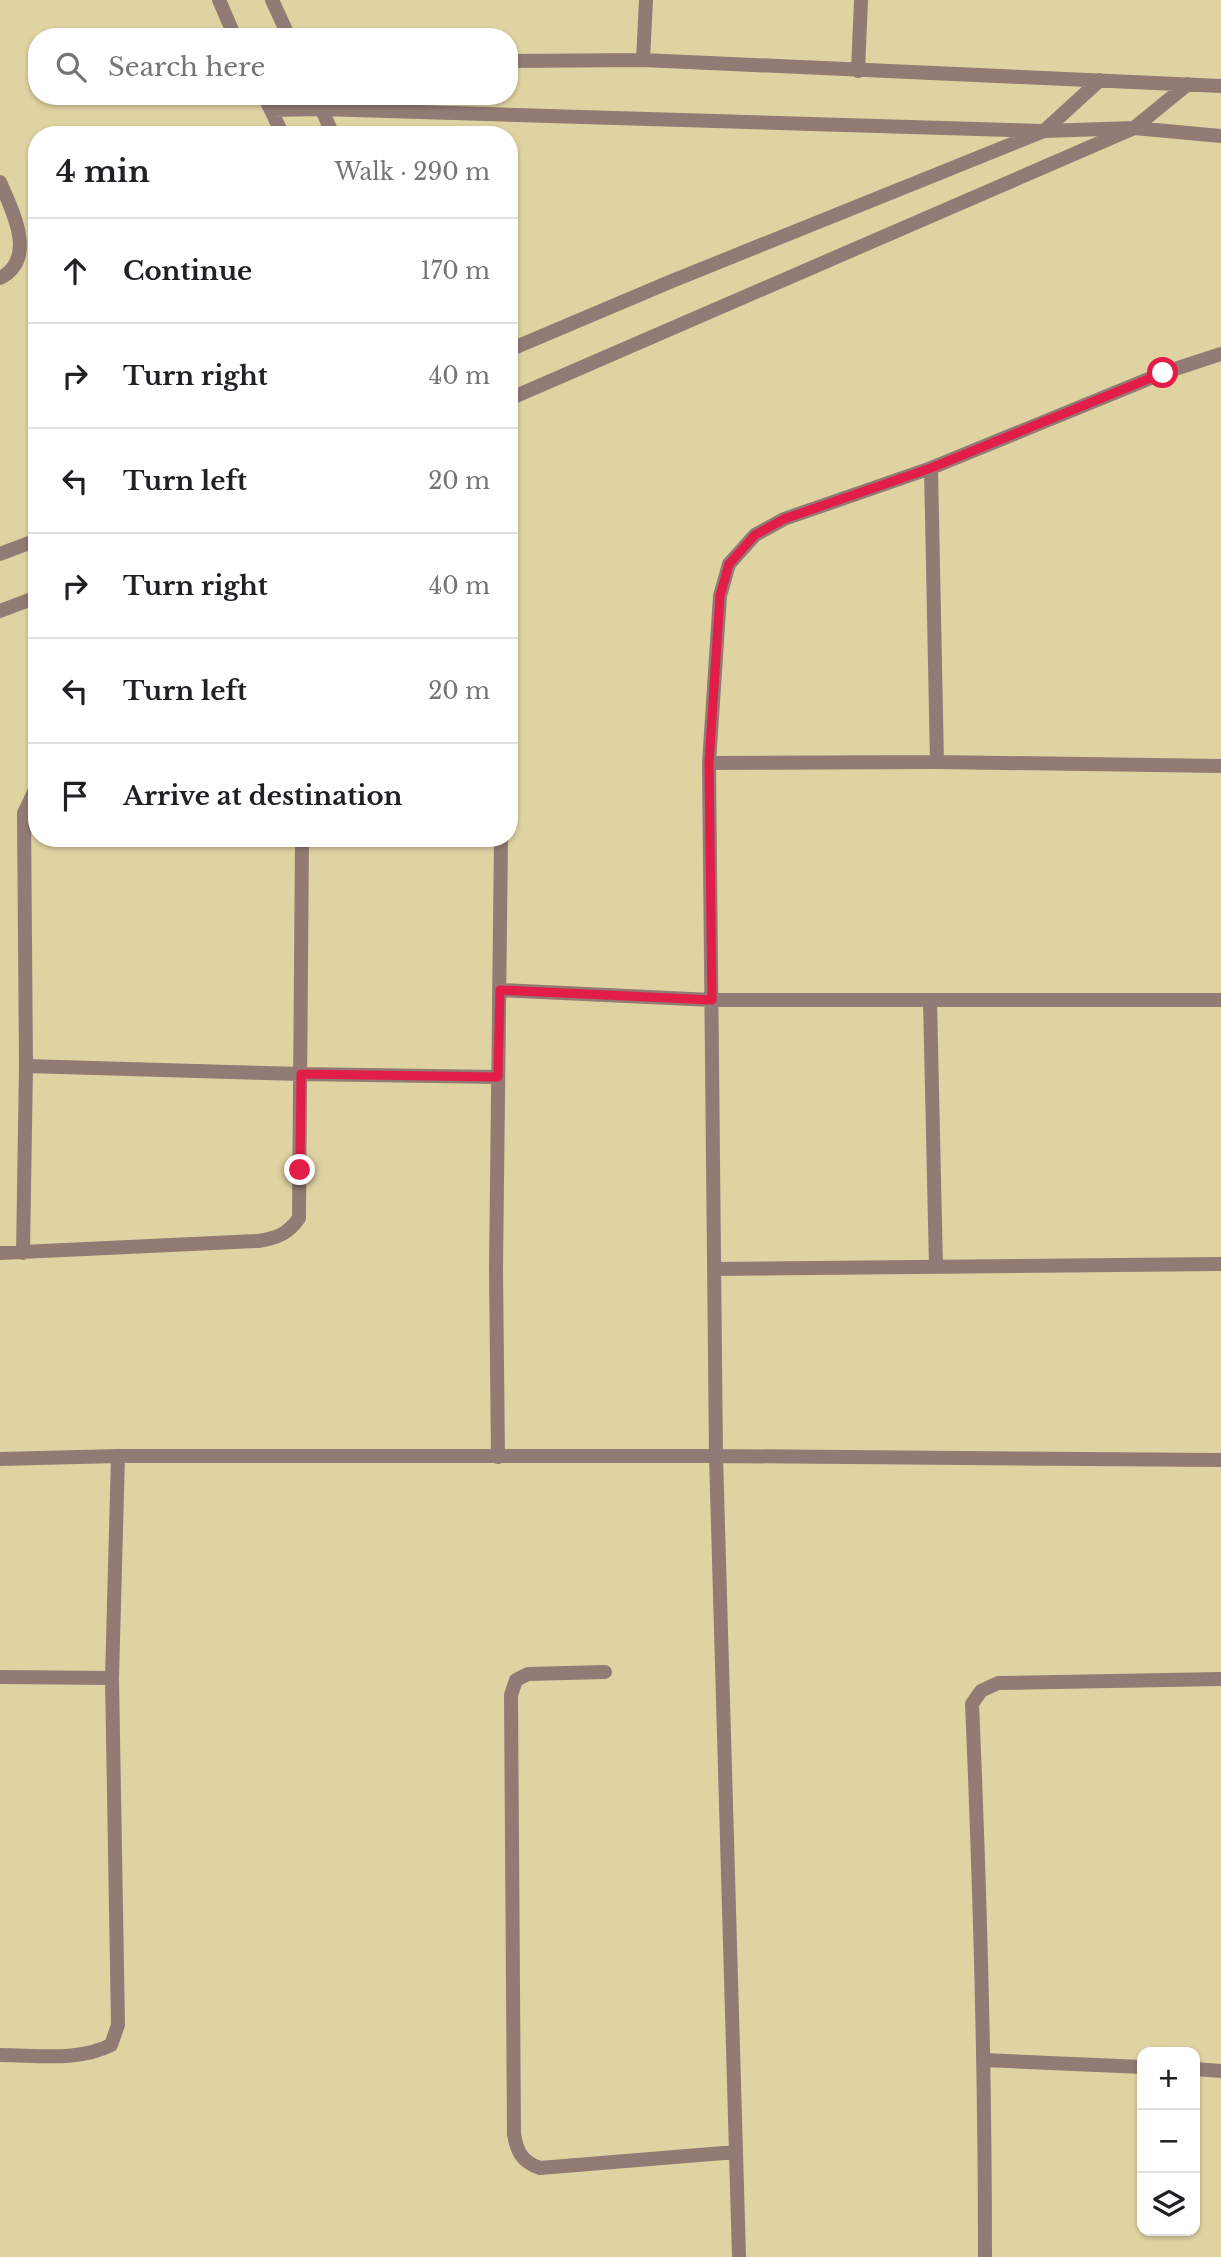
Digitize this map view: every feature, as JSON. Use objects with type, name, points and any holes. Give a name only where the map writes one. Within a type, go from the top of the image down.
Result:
[{"type":"street","points":[[219,0],[231,28]]},
{"type":"street","points":[[272,0],[285,28]]},
{"type":"street","points":[[643,60],[646,0]]},
{"type":"street","points":[[858,71],[861,0]]},
{"type":"street","points":[[518,61],[643,60],[1221,86]]},
{"type":"street","points":[[518,346],[1044,131],[1100,80]]},
{"type":"street","points":[[518,395],[1134,128],[1188,84]]},
{"type":"street","points":[[268,105],[279,126]]},
{"type":"street","points":[[271,110],[305,105]]},
{"type":"street","points":[[320,105],[329,126]]},
{"type":"street","points":[[371,105],[1044,131],[1134,128],[1221,136]]},
{"type":"street","points":[[0,182],[19,234],[20,252],[7,274],[0,278]]},
{"type":"street","points":[[739,2257],[716,1457],[709,763],[720,596],[729,564],[755,535],[784,519],[931,468],[1163,373],[1221,354]]},
{"type":"street","points":[[931,468],[937,762]]},
{"type":"street","points":[[0,554],[28,543]]},
{"type":"street","points":[[0,611],[28,600]]},
{"type":"street","points":[[709,763],[937,762],[1221,766]]},
{"type":"street","points":[[23,1253],[26,1066],[24,813],[28,805]]},
{"type":"street","points":[[0,1253],[258,1241],[289,1231],[299,1218],[302,847]]},
{"type":"street","points":[[498,1457],[501,847]]},
{"type":"street","points":[[500,990],[712,1000],[1221,1000]]},
{"type":"street","points":[[930,1000],[936,1267]]},
{"type":"street","points":[[26,1066],[498,1077]]},
{"type":"street","points":[[714,1269],[1221,1264]]},
{"type":"street","points":[[0,2055],[76,2056],[95,2053],[111,2045],[118,2025],[112,1678],[118,1456]]},
{"type":"street","points":[[0,1458],[118,1456],[1221,1460]]},
{"type":"street","points":[[605,1672],[528,1674],[516,1680],[511,1695],[516,2147],[523,2158],[540,2168],[736,2152]]},
{"type":"street","points":[[0,1677],[112,1678]]},
{"type":"street","points":[[985,2257],[985,2060],[972,1704],[981,1691],[998,1683],[1221,1679]]},
{"type":"street","points":[[985,2060],[1137,2067]]},
{"type":"street","points":[[1200,2069],[1221,2071]]},
{"type":"route","points":[[300,1170],[301,1074],[498,1077],[500,990],[712,1000],[709,763],[720,596],[729,564],[755,535],[784,519],[931,468],[1163,373]]}]
